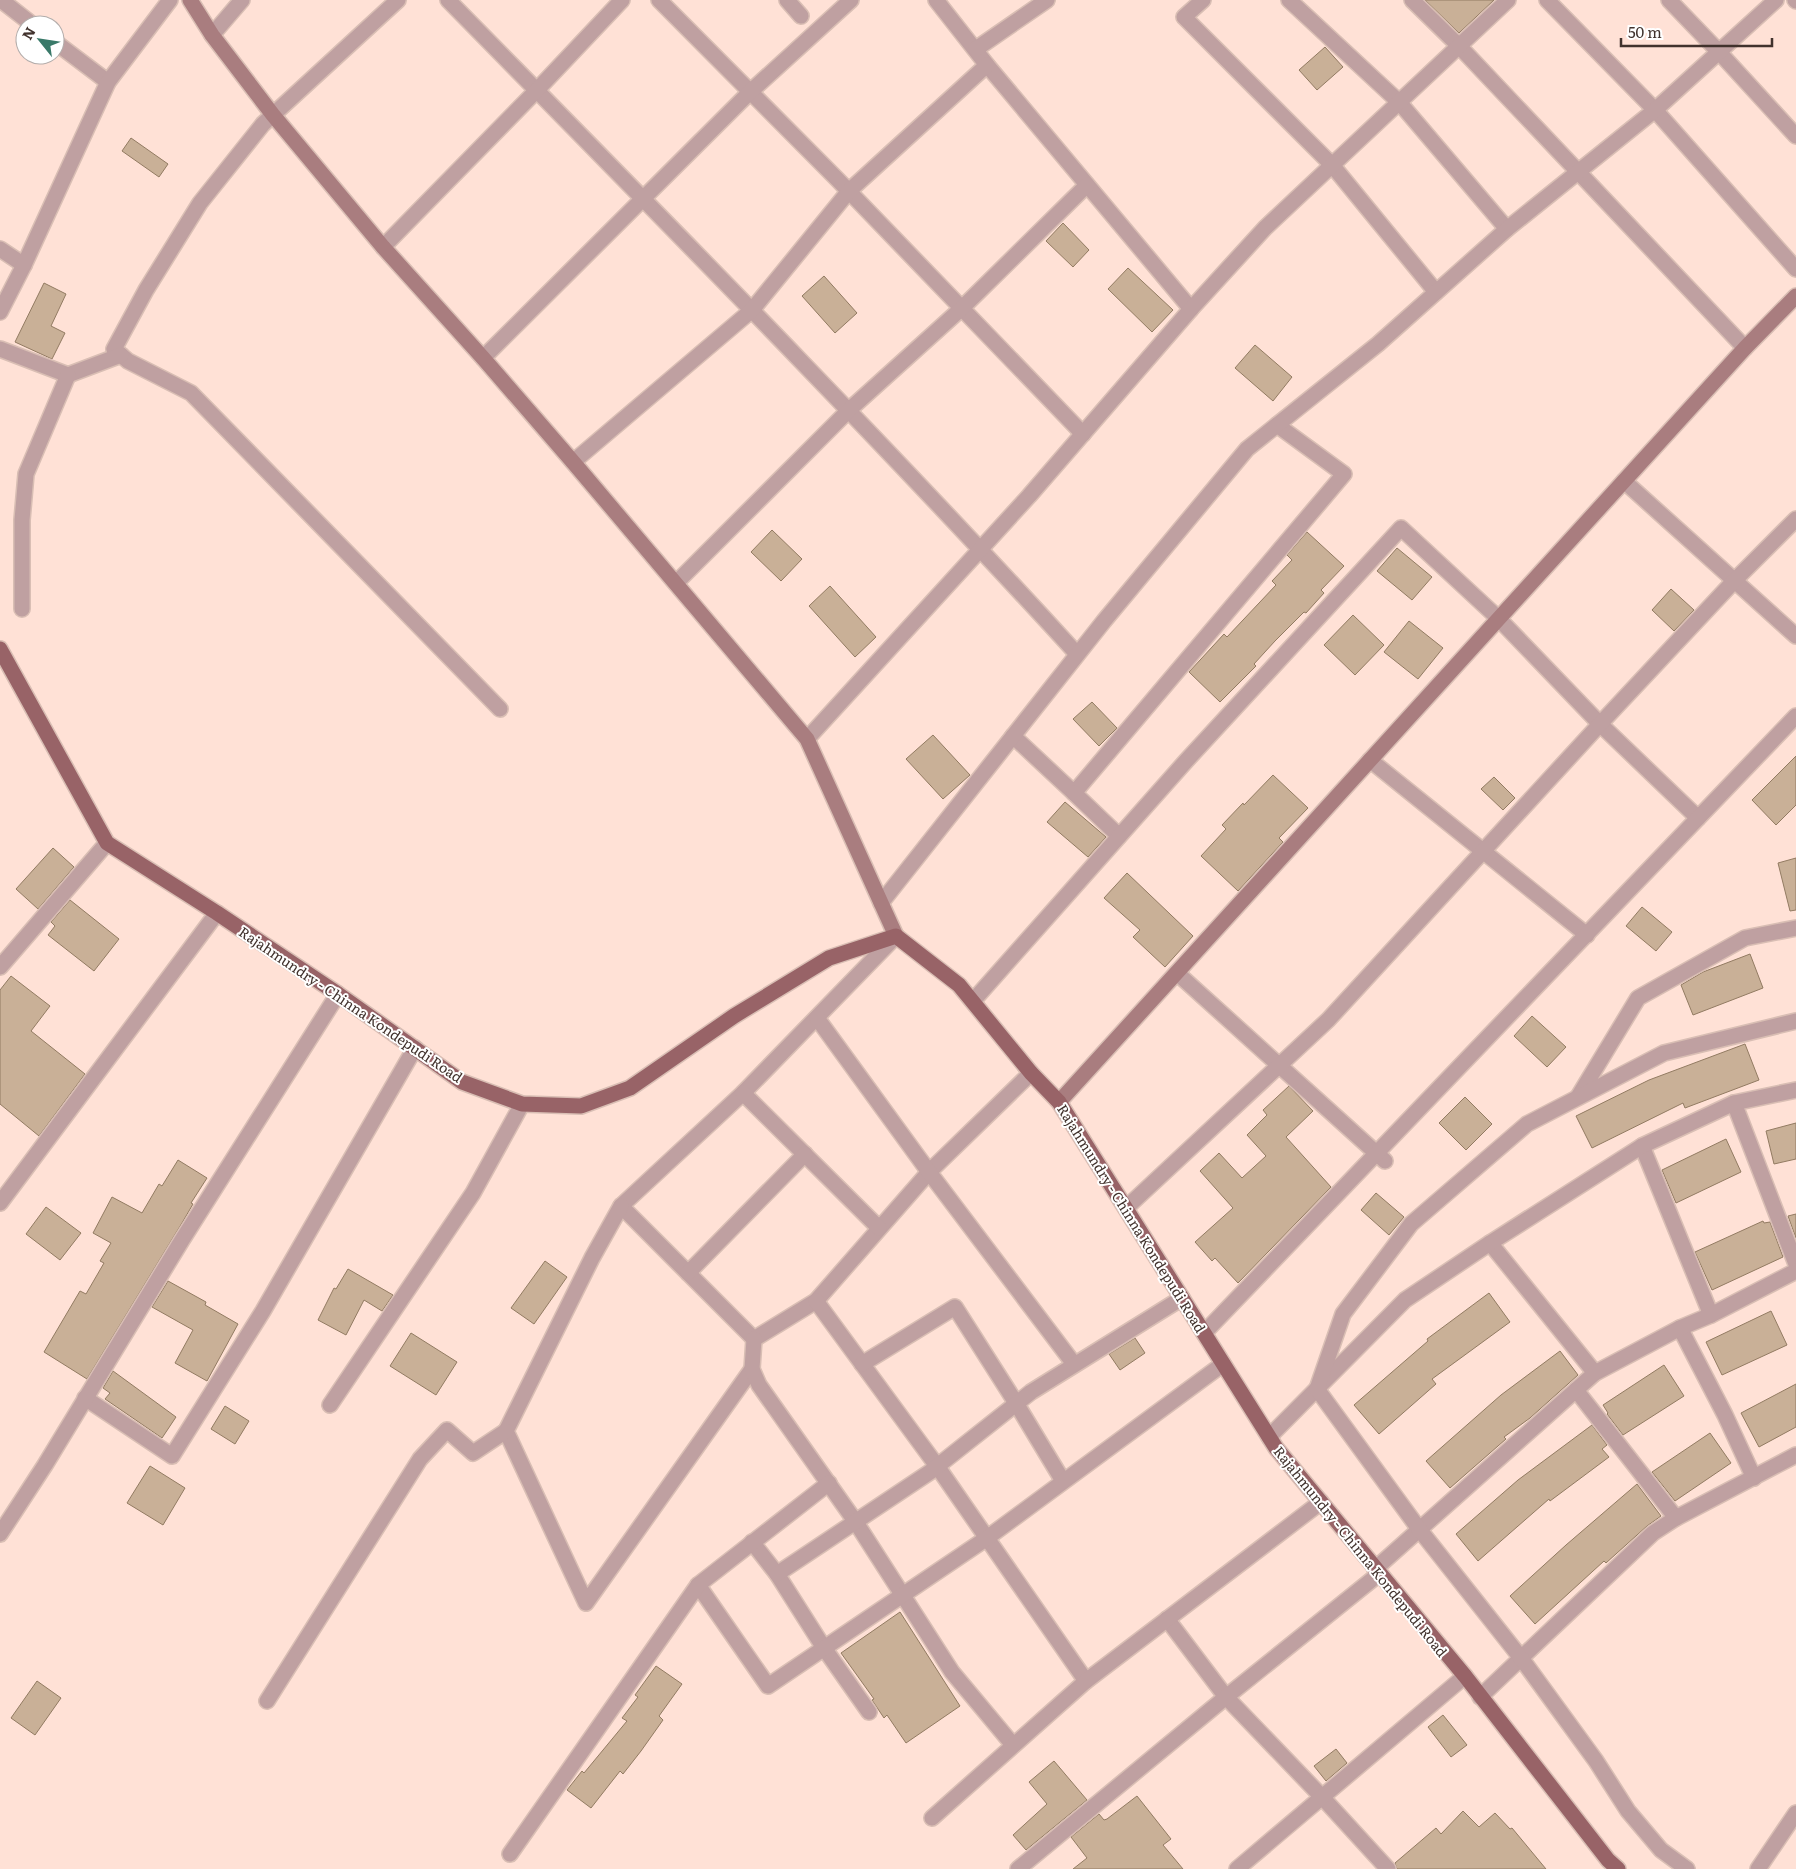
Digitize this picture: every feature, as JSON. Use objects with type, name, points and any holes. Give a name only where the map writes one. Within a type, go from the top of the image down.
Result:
[{"type":"main road","points":[[190,0],[212,35],[273,115],[383,247],[573,462],[807,740],[896,936]]},
{"type":"main road","points":[[1059,1102],[1498,618],[1745,348],[1796,296]]},
{"type":"main road","name":"Rajahmundry - Chinna Kondepudi Road","points":[[0,649],[107,843],[218,913],[338,994],[462,1082],[522,1104],[581,1106],[630,1088],[734,1016],[829,958],[896,936],[959,985],[1031,1073],[1059,1102],[1276,1448],[1465,1676],[1608,1860],[1618,1869]]},
{"type":"street","points":[[1,0],[20,15]]},
{"type":"street","points":[[0,312],[24,265],[108,82],[170,0]]},
{"type":"street","points":[[212,35],[242,0]]},
{"type":"street","points":[[398,0],[264,124],[200,203],[146,290],[114,349],[128,361],[191,392],[500,709]]},
{"type":"street","points":[[448,0],[849,410],[981,549],[1077,654]]},
{"type":"street","points":[[383,247],[622,0]]},
{"type":"street","points":[[659,0],[849,191],[1083,434]]},
{"type":"street","points":[[787,0],[801,16]]},
{"type":"street","points":[[483,358],[750,92],[851,0]]},
{"type":"street","points":[[936,0],[987,65],[1191,309]]},
{"type":"street","points":[[976,49],[1047,0]]},
{"type":"street","points":[[1203,0],[1184,17],[1332,165],[1436,292]]},
{"type":"street","points":[[1290,0],[1399,102],[1507,229]]},
{"type":"street","points":[[1412,0],[1459,46],[1745,348]]},
{"type":"street","points":[[807,740],[981,549],[1191,309],[1265,228],[1508,0]]},
{"type":"street","points":[[1547,0],[1654,110],[1796,268]]},
{"type":"street","points":[[1669,0],[1796,136]]},
{"type":"street","points":[[881,903],[1077,654],[1247,449],[1378,344],[1507,229],[1654,110],[1776,0]]},
{"type":"street","points":[[65,50],[108,82]]},
{"type":"street","points":[[573,462],[752,310],[849,191],[987,65]]},
{"type":"street","points":[[676,583],[849,410],[962,308],[1087,186]]},
{"type":"street","points":[[0,249],[24,265]]},
{"type":"street","points":[[0,349],[68,375],[121,355]]},
{"type":"street","points":[[22,609],[22,520],[26,474],[68,375]]},
{"type":"street","points":[[1074,793],[1344,474],[1277,425]]},
{"type":"street","points":[[1624,481],[1796,636]]},
{"type":"street","points":[[1126,1208],[1328,1020],[1600,724],[1735,580],[1796,519]]},
{"type":"street","points":[[973,1000],[1186,761],[1401,528],[1498,618],[1600,724],[1698,818]]},
{"type":"street","points":[[1204,1333],[1381,1158],[1587,935],[1796,716]]},
{"type":"street","points":[[1013,736],[1120,836]]},
{"type":"street","points":[[1370,760],[1587,935]]},
{"type":"street","points":[[0,967],[107,843]]},
{"type":"street","points":[[0,1203],[218,913]]},
{"type":"street","points":[[1578,1097],[1638,998],[1745,938],[1796,928]]},
{"type":"street","points":[[267,1700],[420,1459],[447,1430],[473,1453],[506,1430],[592,1258],[621,1206],[743,1093],[896,936]]},
{"type":"street","points":[[1177,973],[1381,1158]]},
{"type":"street","points":[[0,1534],[45,1465],[182,1240],[338,994]]},
{"type":"street","points":[[817,1018],[928,1172],[1074,1364]]},
{"type":"street","points":[[1317,1389],[1343,1314],[1412,1224],[1527,1124],[1664,1053],[1796,1021]]},
{"type":"street","points":[[85,1398],[172,1456],[263,1312],[415,1048]]},
{"type":"street","points":[[754,1339],[816,1301],[928,1172],[1031,1073]]},
{"type":"street","points":[[1269,1437],[1404,1300],[1490,1243],[1642,1146],[1734,1103],[1796,1090]]},
{"type":"street","points":[[743,1093],[879,1228]]},
{"type":"street","points":[[1734,1103],[1796,1264]]},
{"type":"street","points":[[330,1405],[472,1193],[522,1104]]},
{"type":"street","points":[[1642,1146],[1710,1315]]},
{"type":"street","points":[[688,1273],[804,1154]]},
{"type":"street","points":[[621,1206],[754,1339],[752,1369],[759,1385],[829,1483],[952,1672],[1014,1745]]},
{"type":"street","points":[[1490,1243],[1595,1373]]},
{"type":"street","points":[[1018,1869],[1377,1571],[1419,1529],[1595,1373],[1680,1328],[1710,1315],[1796,1271]]},
{"type":"street","points":[[777,1574],[937,1466],[1016,1403],[1074,1364],[1182,1298]]},
{"type":"street","points":[[816,1301],[937,1466],[1086,1681]]},
{"type":"street","points":[[862,1364],[955,1307],[1016,1403],[1062,1481]]},
{"type":"street","points":[[1680,1328],[1725,1415],[1754,1478]]},
{"type":"street","points":[[698,1585],[768,1686],[986,1538],[1223,1364]]},
{"type":"street","points":[[506,1430],[586,1603],[752,1369]]},
{"type":"street","points":[[1317,1389],[1419,1529],[1521,1658],[1596,1760],[1628,1811],[1661,1850],[1687,1869]]},
{"type":"street","points":[[1576,1390],[1676,1518]]},
{"type":"street","points":[[1480,1697],[1653,1533],[1676,1518],[1796,1455]]},
{"type":"street","points":[[510,1854],[698,1585],[829,1483]]},
{"type":"street","points":[[932,1818],[1086,1681],[1321,1502]]},
{"type":"street","points":[[752,1542],[777,1574],[824,1648],[869,1712]]},
{"type":"street","points":[[1168,1619],[1226,1697],[1388,1869]]},
{"type":"street","points":[[1237,1869],[1465,1676]]},
{"type":"street","points":[[1758,1869],[1796,1813]]},
{"type":"building","points":[[1425,0],[1494,0],[1459,33]]},
{"type":"building","points":[[1325,47],[1343,67],[1317,90],[1299,70]]},
{"type":"building","points":[[131,138],[168,164],[159,177],[122,151]]},
{"type":"building","points":[[1063,223],[1089,250],[1073,267],[1046,241]]},
{"type":"building","points":[[1128,268],[1173,310],[1152,332],[1108,289]]},
{"type":"building","points":[[824,276],[857,313],[835,333],[802,296]]},
{"type":"building","points":[[44,283],[66,294],[51,326],[65,333],[52,359],[15,342]]},
{"type":"building","points":[[1255,345],[1292,377],[1273,401],[1235,368]]},
{"type":"building","points":[[772,530],[802,559],[781,581],[751,552]]},
{"type":"building","points":[[1307,532],[1344,566],[1321,590],[1324,593],[1306,613],[1304,612],[1275,641],[1254,664],[1256,666],[1220,702],[1189,672],[1224,634],[1227,637],[1276,585],[1272,581],[1292,560],[1287,555]]},
{"type":"building","points":[[1397,548],[1432,577],[1412,600],[1377,571]]},
{"type":"building","points":[[830,586],[876,637],[855,657],[809,606]]},
{"type":"building","points":[[1671,589],[1694,610],[1674,631],[1652,610]]},
{"type":"building","points":[[1353,615],[1384,645],[1355,675],[1324,645]]},
{"type":"building","points":[[1409,621],[1443,648],[1418,679],[1384,652]]},
{"type":"building","points":[[1092,702],[1117,728],[1099,746],[1073,719]]},
{"type":"building","points":[[933,735],[970,775],[943,799],[906,759]]},
{"type":"building","points":[[1796,756],[1796,805],[1776,825],[1752,800]]},
{"type":"building","points":[[1273,775],[1308,808],[1279,838],[1283,842],[1238,891],[1201,856],[1226,829],[1222,825]]},
{"type":"building","points":[[1494,777],[1515,798],[1503,810],[1481,789]]},
{"type":"building","points":[[1065,802],[1106,837],[1088,857],[1047,822]]},
{"type":"building","points":[[53,848],[74,867],[38,909],[16,889]]},
{"type":"building","points":[[1796,858],[1796,910],[1790,911],[1778,863]]},
{"type":"building","points":[[1127,873],[1193,936],[1165,967],[1133,937],[1140,930],[1104,898]]},
{"type":"building","points":[[70,900],[119,939],[94,971],[48,935],[55,926],[51,922]]},
{"type":"building","points":[[1642,907],[1672,932],[1656,951],[1626,926]]},
{"type":"building","points":[[1750,954],[1763,988],[1693,1015],[1681,985],[1703,972]]},
{"type":"building","points":[[11,976],[50,1006],[31,1031],[85,1074],[39,1136],[0,1104],[0,990]]},
{"type":"building","points":[[1532,1016],[1566,1047],[1547,1067],[1514,1036]]},
{"type":"building","points":[[1745,1044],[1759,1080],[1685,1108],[1683,1103],[1592,1148],[1576,1116],[1649,1080]]},
{"type":"building","points":[[1289,1086],[1313,1111],[1286,1137],[1331,1187],[1238,1283],[1215,1258],[1212,1261],[1195,1242],[1233,1208],[1200,1171],[1219,1153],[1242,1178],[1266,1156],[1247,1135],[1267,1115],[1263,1110]]},
{"type":"building","points":[[1465,1097],[1492,1124],[1466,1150],[1439,1123]]},
{"type":"building","points":[[1796,1123],[1796,1159],[1774,1164],[1766,1131]]},
{"type":"building","points":[[1726,1139],[1741,1172],[1676,1203],[1662,1170]]},
{"type":"building","points":[[178,1160],[207,1178],[191,1203],[193,1204],[182,1223],[87,1379],[44,1352],[80,1291],[86,1294],[104,1263],[100,1261],[111,1243],[93,1233],[112,1197],[142,1213],[159,1184],[162,1186]]},
{"type":"building","points":[[1376,1193],[1404,1217],[1389,1235],[1361,1210]]},
{"type":"building","points":[[46,1207],[81,1233],[60,1260],[26,1234]]},
{"type":"building","points":[[1796,1214],[1796,1238],[1788,1216]]},
{"type":"building","points":[[1763,1221],[1764,1223],[1770,1222],[1783,1257],[1712,1290],[1695,1252]]},
{"type":"building","points":[[545,1261],[567,1277],[534,1324],[511,1308]]},
{"type":"building","points":[[348,1269],[393,1295],[382,1311],[364,1300],[346,1335],[318,1320],[334,1288],[336,1289]]},
{"type":"building","points":[[168,1281],[206,1302],[205,1305],[238,1324],[207,1381],[175,1363],[193,1330],[152,1307]]},
{"type":"building","points":[[1489,1293],[1510,1322],[1432,1379],[1436,1384],[1379,1434],[1354,1405],[1428,1341],[1427,1339]]},
{"type":"building","points":[[1771,1311],[1787,1345],[1722,1375],[1706,1342]]},
{"type":"building","points":[[411,1333],[457,1362],[436,1395],[390,1366]]},
{"type":"building","points":[[1135,1338],[1145,1353],[1120,1370],[1109,1354]]},
{"type":"building","points":[[1560,1351],[1578,1375],[1530,1418],[1504,1437],[1506,1439],[1450,1488],[1426,1461],[1501,1395]]},
{"type":"building","points":[[1664,1365],[1684,1396],[1623,1435],[1607,1414],[1603,1405]]},
{"type":"building","points":[[113,1371],[176,1417],[162,1438],[105,1399],[110,1393],[103,1388]]},
{"type":"building","points":[[1796,1384],[1796,1427],[1759,1447],[1741,1413]]},
{"type":"building","points":[[225,1406],[249,1421],[235,1444],[211,1429]]},
{"type":"building","points":[[1592,1425],[1607,1445],[1602,1449],[1609,1457],[1550,1501],[1549,1499],[1478,1561],[1456,1534],[1518,1480]]},
{"type":"building","points":[[1710,1433],[1731,1463],[1675,1501],[1652,1472]]},
{"type":"building","points":[[150,1466],[185,1488],[163,1525],[127,1503]]},
{"type":"building","points":[[1637,1484],[1661,1516],[1606,1563],[1604,1561],[1535,1624],[1510,1596]]},
{"type":"building","points":[[900,1612],[960,1706],[906,1743],[887,1715],[884,1718],[872,1700],[874,1699],[841,1653]]},
{"type":"building","points":[[656,1666],[682,1684],[659,1716],[663,1720],[641,1751],[623,1774],[620,1771],[591,1808],[567,1790],[582,1771],[584,1773],[627,1721],[622,1718],[638,1697],[635,1695]]},
{"type":"building","points":[[37,1681],[61,1698],[35,1735],[11,1718]]},
{"type":"building","points":[[1443,1715],[1467,1745],[1451,1757],[1428,1727]]},
{"type":"building","points":[[1336,1749],[1347,1763],[1326,1781],[1314,1766]]},
{"type":"building","points":[[1054,1761],[1087,1800],[1026,1850],[1013,1835],[1047,1804],[1029,1782]]},
{"type":"building","points":[[1137,1796],[1171,1839],[1163,1845],[1183,1869],[1073,1869],[1087,1858],[1071,1837],[1099,1814],[1104,1820],[1107,1819]]},
{"type":"building","points":[[1463,1811],[1479,1827],[1495,1813],[1510,1829],[1512,1828],[1546,1869],[1397,1869],[1395,1863],[1436,1828],[1441,1834]]}]
